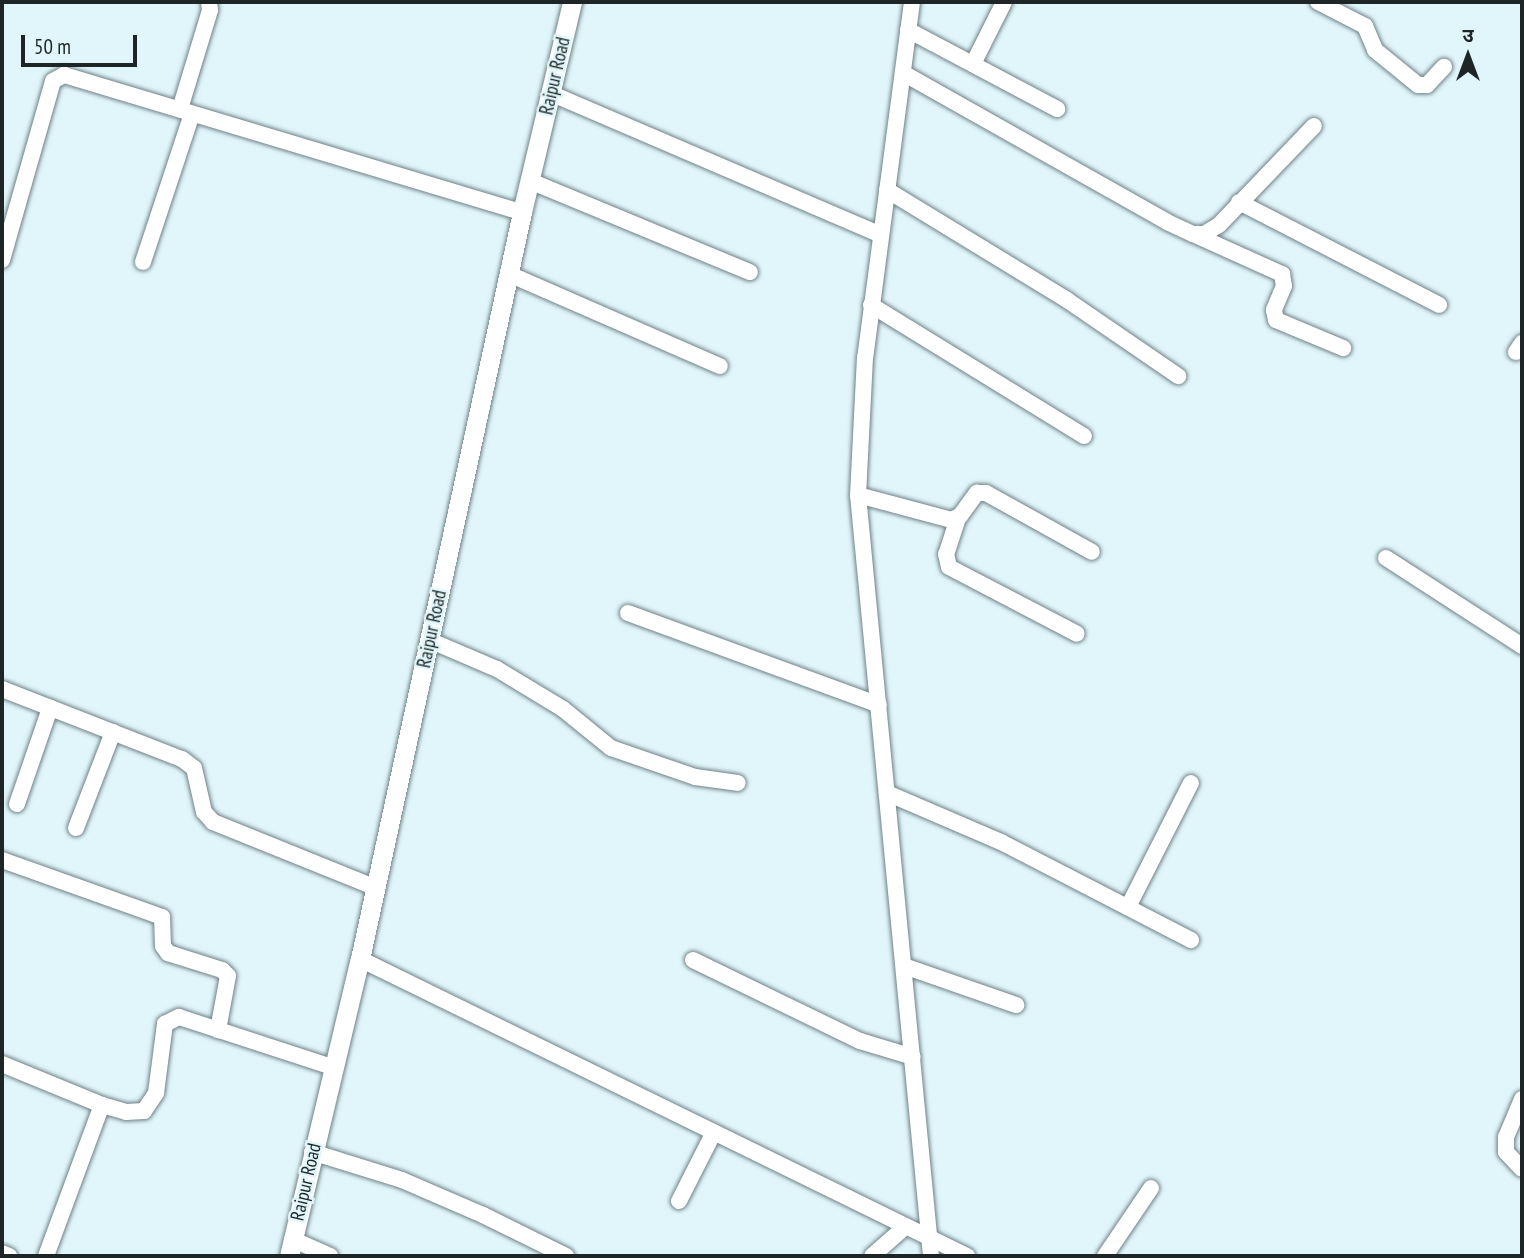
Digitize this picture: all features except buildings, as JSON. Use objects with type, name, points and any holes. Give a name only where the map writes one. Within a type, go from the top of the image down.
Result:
[{"type":"main road","name":"Raipur Road","points":[[290,1248],[360,959],[522,212],[572,2]]},
{"type":"street","points":[[143,262],[186,112],[210,10],[209,2]]},
{"type":"street","points":[[912,2],[864,357],[858,495],[931,1256]]},
{"type":"street","points":[[973,64],[1004,2]]},
{"type":"street","points":[[1318,2],[1365,26],[1375,50],[1420,87],[1427,85],[1444,67]]},
{"type":"street","points":[[908,30],[1057,109]]},
{"type":"street","points":[[903,73],[1167,222],[1283,274],[1284,286],[1274,310],[1276,320],[1343,348]]},
{"type":"street","points":[[2,260],[7,223],[55,78],[70,75],[522,212]]},
{"type":"street","points":[[551,93],[881,234]]},
{"type":"street","points":[[1193,234],[1212,231],[1314,126]]},
{"type":"street","points":[[530,181],[750,272]]},
{"type":"street","points":[[887,190],[1067,300],[1178,376]]},
{"type":"street","points":[[1239,202],[1439,305]]},
{"type":"street","points":[[509,274],[720,366]]},
{"type":"street","points":[[872,305],[1084,436]]},
{"type":"street","points":[[1077,634],[949,567],[946,554],[958,518],[977,493],[986,493],[1093,552]]},
{"type":"street","points":[[858,495],[943,519],[958,518]]},
{"type":"street","points":[[1386,558],[1522,646]]},
{"type":"street","points":[[628,613],[878,705]]},
{"type":"street","points":[[429,640],[497,669],[563,709],[611,747],[695,777],[738,783]]},
{"type":"street","points":[[2,689],[182,759],[194,768],[204,812],[218,826],[376,888]]},
{"type":"street","points":[[16,804],[50,708]]},
{"type":"street","points":[[76,828],[113,732]]},
{"type":"street","points":[[1128,907],[1191,783]]},
{"type":"street","points":[[887,793],[1002,842],[1191,940]]},
{"type":"street","points":[[2,860],[162,917],[163,946],[167,953],[222,970],[228,976],[218,1030]]},
{"type":"street","points":[[360,959],[967,1256]]},
{"type":"street","points":[[694,960],[860,1041],[889,1053],[913,1057]]},
{"type":"street","points":[[904,966],[1016,1005]]},
{"type":"street","points":[[2,1064],[102,1105],[138,1112],[149,1108],[156,1093],[163,1029],[168,1021],[185,1018],[332,1067]]},
{"type":"street","points":[[1522,1099],[1508,1128],[1506,1145],[1509,1157],[1522,1169]]},
{"type":"street","points":[[46,1256],[102,1105]]},
{"type":"street","points":[[679,1201],[714,1132]]},
{"type":"street","points":[[313,1152],[402,1180],[483,1215],[566,1256]]},
{"type":"street","points":[[1105,1256],[1151,1188]]},
{"type":"street","points":[[872,1256],[906,1226]]},
{"type":"street","points":[[290,1248],[330,1256]]},
{"type":"street","points":[[2,1253],[9,1256]]}]
